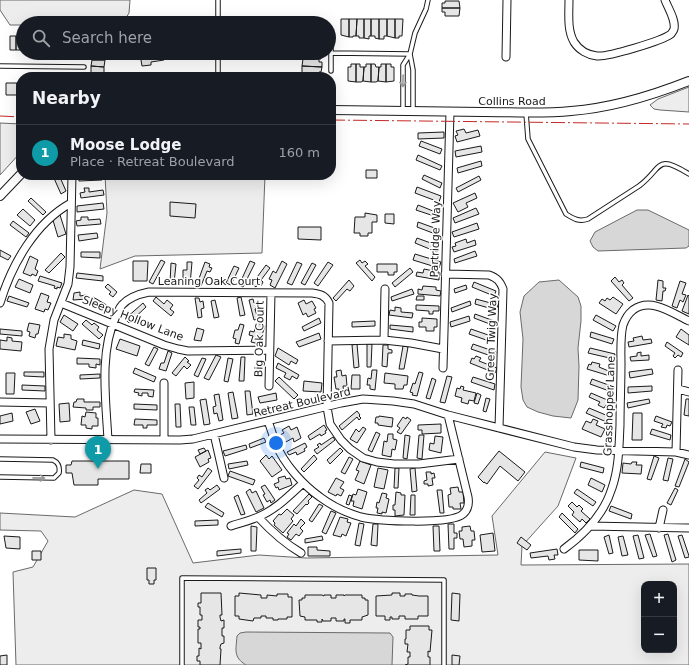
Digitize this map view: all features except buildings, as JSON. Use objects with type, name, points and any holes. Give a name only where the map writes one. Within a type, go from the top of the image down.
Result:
[{"type":"street","points":[[506,57],[507,0]]},
{"type":"street","points":[[569,0],[569,24],[572,39],[579,48],[587,54],[606,56],[649,44],[671,34],[674,28],[674,22],[665,0]]},
{"type":"street","name":"Collins Road","points":[[336,110],[450,112],[572,111],[604,107],[654,94],[689,81]]},
{"type":"street","name":"Partridge Way","points":[[443,368],[450,112]]},
{"type":"street","points":[[0,196],[16,179]]},
{"type":"street","points":[[51,440],[49,349],[54,320],[68,284],[70,267],[72,180]]},
{"type":"street","points":[[0,303],[6,284],[22,252],[43,224],[61,208],[71,202]]},
{"type":"street","name":"Green Twig Way","points":[[445,274],[489,275],[496,277],[503,289],[499,428]]},
{"type":"street","points":[[384,340],[385,289]]},
{"type":"street","name":"Leaning Oak Court","points":[[108,440],[106,357],[113,323],[121,306],[128,300],[138,294],[149,292],[312,293],[320,294],[326,297],[329,303],[327,407],[330,424],[341,440],[350,449],[363,458],[377,462],[419,464],[459,459]]},
{"type":"street","name":"Big Oak Court","points":[[269,386],[271,293]]},
{"type":"street","name":"Sleepy Hollow Lane","points":[[60,303],[113,323],[164,345],[178,349],[270,350]]},
{"type":"street","name":"Grasshopper Lane","points":[[564,549],[580,537],[590,526],[604,507],[612,490],[619,451],[623,326],[626,318],[632,310],[648,304],[657,306],[689,321]]},
{"type":"street","points":[[328,341],[384,340],[443,349]]},
{"type":"street","points":[[676,452],[678,370]]},
{"type":"street","points":[[164,383],[164,439]]},
{"type":"street","points":[[678,389],[689,392]]},
{"type":"street","name":"Retreat Boulevard","points":[[0,439],[193,439],[363,399],[379,399],[414,404],[574,447],[597,450],[676,452],[689,455]]},
{"type":"street","points":[[0,402],[50,403]]},
{"type":"street","points":[[268,421],[277,446],[302,483],[321,498],[361,517],[392,521],[417,521],[449,518],[464,513],[469,506],[448,414]]},
{"type":"street","points":[[214,434],[224,478]]},
{"type":"street","points":[[231,526],[258,517],[282,502],[302,483]]},
{"type":"street","points":[[659,528],[663,510]]},
{"type":"street","points":[[258,517],[275,535],[301,553]]},
{"type":"street","points":[[590,526],[689,528]]},
{"type":"lane","points":[[218,0],[218,16]]},
{"type":"lane","points":[[403,111],[403,65],[410,54],[415,33],[426,9],[428,0]]},
{"type":"lane","points":[[336,53],[410,54]]},
{"type":"lane","points":[[410,54],[413,70],[413,111]]},
{"type":"lane","points":[[218,60],[218,72]]},
{"type":"lane","points":[[331,60],[331,71]]},
{"type":"lane","points":[[0,66],[84,67]]},
{"type":"lane","points":[[526,112],[528,139],[566,214],[573,218],[581,221],[588,218],[645,181],[663,164],[672,164],[689,174]]},
{"type":"lane","points":[[0,460],[53,460],[59,465],[60,469],[59,474],[54,478],[0,478]]},
{"type":"lane","points":[[182,665],[182,578],[444,580],[444,665]]},
{"type":"shaded area","points":[[0,0],[130,0],[129,13],[127,16],[16,16],[16,25],[10,25],[0,10]]},
{"type":"shaded area","points":[[689,87],[689,112],[654,109],[650,105],[658,99]]},
{"type":"shaded area","points":[[0,123],[16,124],[16,157],[0,175]]},
{"type":"shaded area","points":[[105,180],[265,180],[262,253],[135,256],[100,269],[107,213]]},
{"type":"shaded area","points":[[637,210],[648,210],[689,230],[689,246],[686,248],[598,251],[593,247],[590,241],[595,232]]},
{"type":"shaded area","points":[[559,280],[578,297],[581,306],[578,348],[578,400],[571,418],[553,416],[527,407],[523,400],[521,387],[523,339],[520,312],[524,296],[539,282]]},
{"type":"shaded area","points":[[545,452],[576,458],[558,506],[522,546],[521,565],[689,564],[689,665],[16,665],[13,572],[33,567],[48,541],[41,531],[0,530],[0,513],[75,517],[134,490],[162,494],[193,563],[259,555],[306,558],[498,555],[492,516]]},
{"type":"shaded area","points":[[240,633],[390,633],[393,637],[392,665],[246,665],[237,656],[236,649],[237,636]]},
{"type":"power","points":[[0,116],[16,117]]},
{"type":"power","points":[[336,120],[689,124]]},
{"type":"place","name":"Moose Lodge","points":[[98,469]]}]
